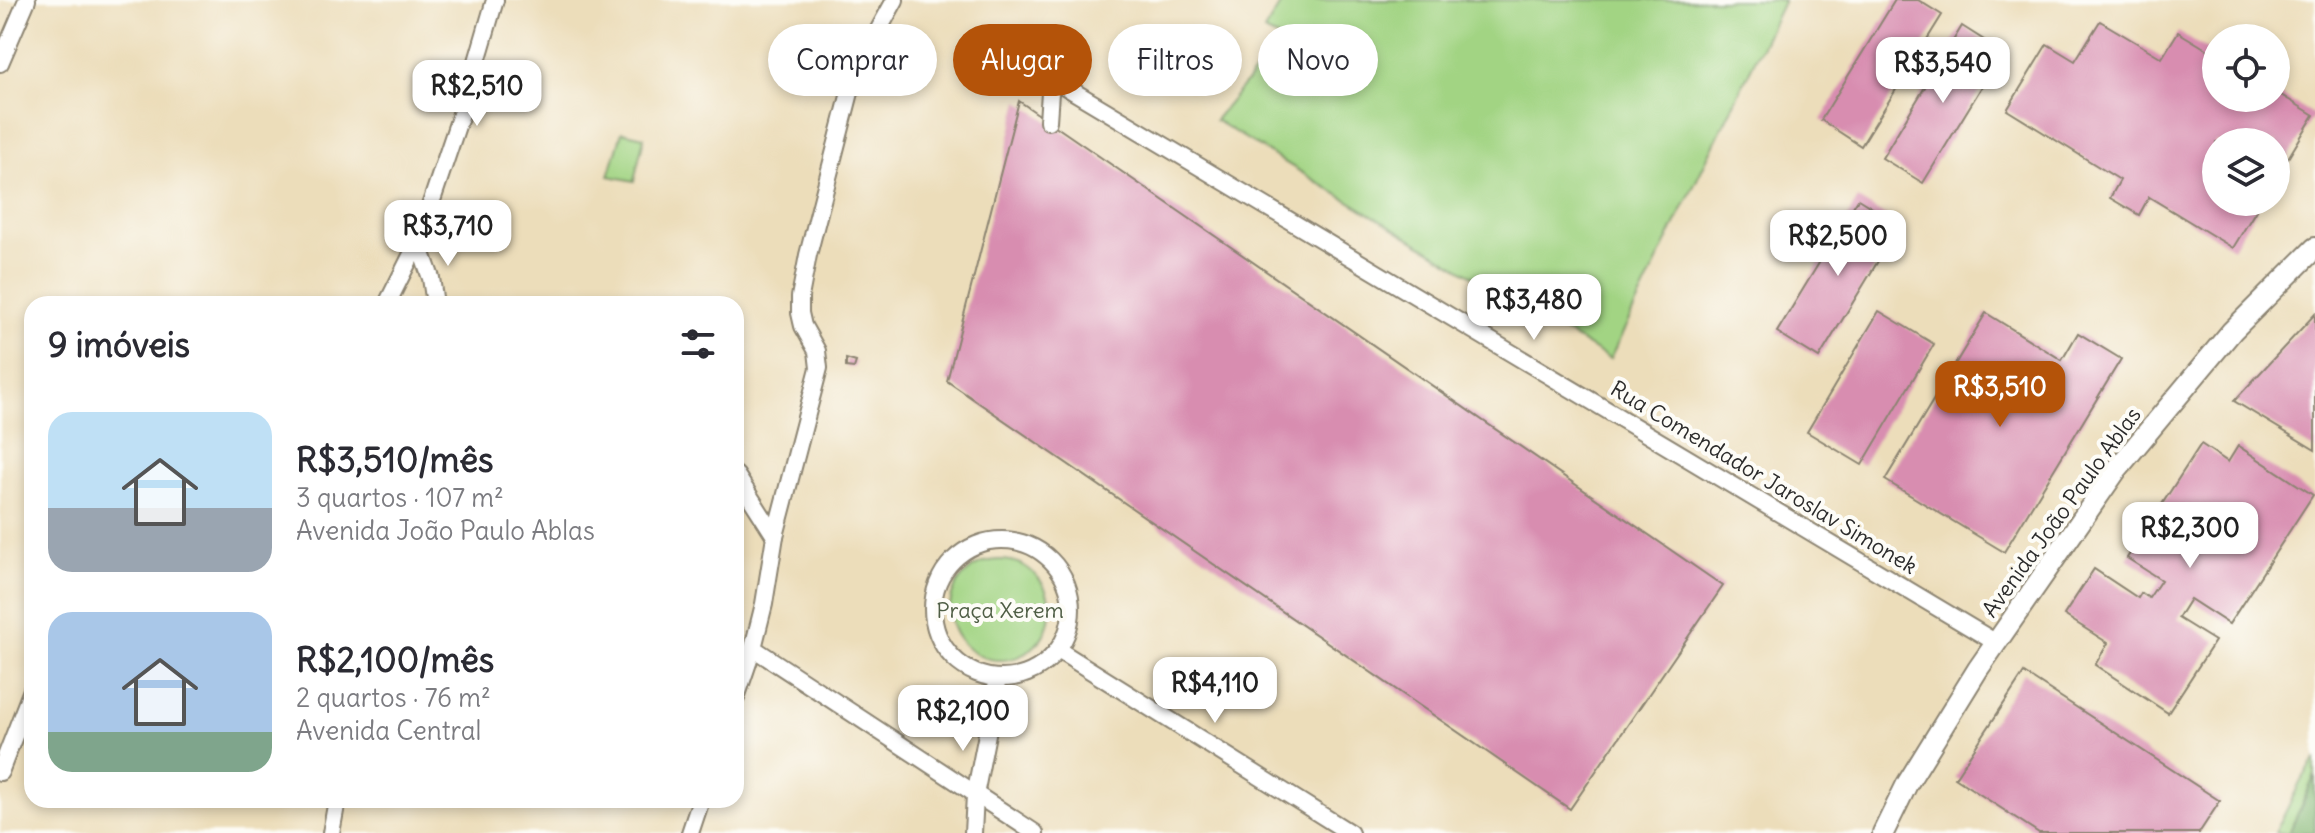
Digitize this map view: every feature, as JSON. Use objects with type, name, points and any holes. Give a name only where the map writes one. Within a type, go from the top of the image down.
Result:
[{"type":"street","points":[[0,63],[27,0]]},
{"type":"street","points":[[391,296],[418,242],[495,0]]},
{"type":"street","points":[[744,674],[753,648],[775,536],[819,368],[817,351],[803,326],[800,313],[808,255],[855,73],[895,0]]},
{"type":"street","name":"Rua Comendador Jaroslav Simonek","points":[[1048,121],[1051,78],[1995,642]]},
{"type":"street","points":[[418,242],[434,296]]},
{"type":"street","name":"Avenida João Paulo Ablas","points":[[1883,833],[1907,784],[1995,642],[2117,469],[2232,331],[2315,248]]},
{"type":"street","points":[[744,488],[775,536]]},
{"type":"street","points":[[994,539],[1017,541],[1038,549],[1055,565],[1067,584],[1071,607],[1068,630],[1058,650],[1041,666],[1021,675],[998,678],[976,673],[957,661],[942,643],[933,622],[933,599],[939,577],[953,559],[972,546],[994,539]]},
{"type":"street","points":[[753,648],[1035,833]]},
{"type":"street","points":[[1058,650],[1350,833]]},
{"type":"street","points":[[973,833],[975,795],[998,678]]},
{"type":"street","points":[[0,772],[24,710]]},
{"type":"street","points":[[331,833],[336,808]]},
{"type":"street","points":[[690,833],[698,808]]},
{"type":"green space","points":[[1283,0],[1784,0],[1610,359],[1215,120],[1235,96],[1242,96],[1242,87],[1258,68],[1258,96],[1378,96],[1378,24],[1268,24]]},
{"type":"green space","points":[[622,132],[644,137],[634,181],[609,176]]},
{"type":"green space","name":"Praça Xerem","points":[[1000,560],[1019,564],[1035,575],[1046,591],[1050,610],[1046,629],[1035,645],[1019,656],[1000,660],[981,656],[965,645],[954,629],[950,610],[954,591],[965,575],[981,564]]},
{"type":"green space","points":[[2315,760],[2315,833],[2275,833],[2301,781]]},
{"type":"green space","points":[[2315,775],[2315,833],[2289,833]]},
{"type":"building","points":[[1895,0],[1918,0],[1942,15],[1861,146],[1821,120]]},
{"type":"building","points":[[2100,21],[2162,58],[2178,32],[2202,47],[2202,112],[2290,112],[2290,100],[2314,115],[2290,155],[2290,128],[2202,128],[2202,216],[2252,216],[2233,248],[2149,197],[2139,215],[2110,198],[2120,180],[2007,110],[2047,44],[2075,61]]},
{"type":"building","points":[[1962,26],[2003,52],[1923,183],[1882,158]]},
{"type":"building","points":[[1019,101],[1723,586],[1570,809],[947,381]]},
{"type":"building","points":[[1858,199],[1900,225],[1819,358],[1777,332]]},
{"type":"building","points":[[1879,311],[1934,344],[1862,465],[1807,432]]},
{"type":"building","points":[[1986,313],[2062,360],[2078,333],[2121,359],[2004,552],[1885,480]]},
{"type":"building","points":[[2315,314],[2315,450],[2234,401]]},
{"type":"building","points":[[846,359],[856,362],[854,368],[846,367]]},
{"type":"building","points":[[2201,444],[2228,462],[2238,446],[2313,495],[2229,624],[2190,599],[2178,618],[2215,641],[2168,713],[2095,665],[2108,643],[2064,615],[2094,569],[2138,598],[2141,593],[2149,598],[2161,580],[2127,558]]},
{"type":"building","points":[[2024,673],[2220,801],[2199,833],[2039,833],[1955,778]]}]
